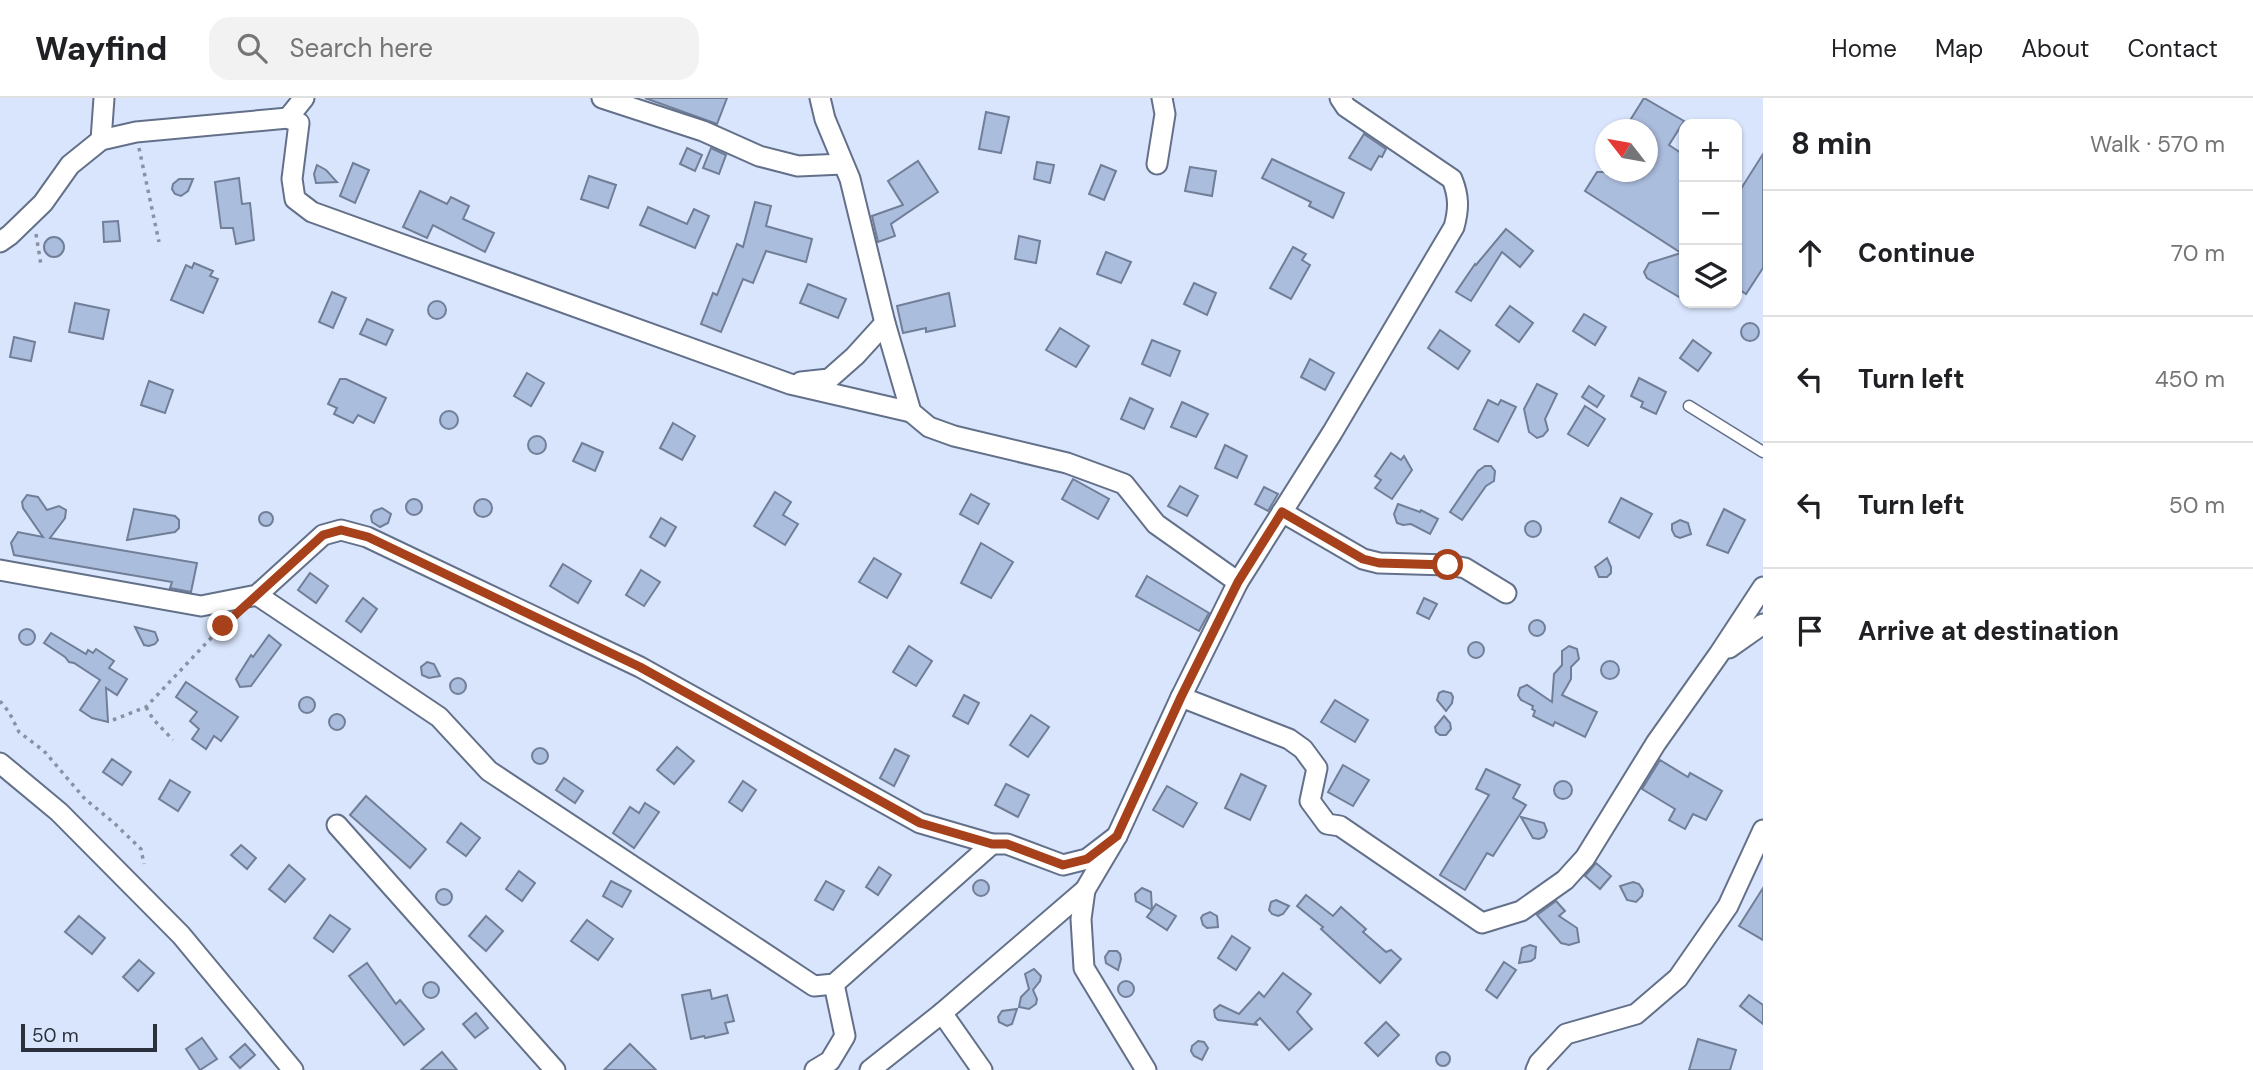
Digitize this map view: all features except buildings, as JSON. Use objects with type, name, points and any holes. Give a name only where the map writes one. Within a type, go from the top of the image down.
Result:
[{"type":"street","points":[[101,140],[104,98]]},
{"type":"street","points":[[288,118],[304,98]]},
{"type":"street","points":[[601,98],[703,131],[759,156],[798,166],[843,164]]},
{"type":"street","points":[[821,98],[825,119],[850,179],[911,412]]},
{"type":"street","points":[[1157,163],[1165,114],[1162,98]]},
{"type":"street","points":[[870,1070],[942,1013],[1085,890],[1117,836],[1238,582],[1454,227],[1458,211],[1458,193],[1452,179],[1346,107],[1340,98]]},
{"type":"street","points":[[0,242],[43,203],[70,165],[101,140],[136,132],[288,118],[299,123],[292,179],[295,199],[312,212],[790,384],[911,412],[929,427],[954,436],[1067,463],[1124,484],[1156,524],[1238,582]]},
{"type":"street","points":[[790,384],[829,379],[886,323]]},
{"type":"street","points":[[1282,512],[1363,559],[1379,563],[1465,568],[1506,593]]},
{"type":"street","points":[[0,570],[201,606],[257,596],[323,535],[341,530],[368,537],[640,667],[920,823],[992,844],[1007,844],[1063,865],[1087,859],[1117,836]]},
{"type":"street","points":[[1181,697],[1289,739],[1303,749],[1317,768],[1310,801],[1327,824],[1340,826],[1482,923],[1521,911],[1565,880],[1578,865],[1656,743],[1763,587]]},
{"type":"street","points":[[257,596],[439,717],[489,771],[814,986],[834,984],[992,844]]},
{"type":"street","points":[[1719,654],[1763,624]]},
{"type":"street","points":[[0,763],[59,812],[181,935],[293,1070]]},
{"type":"street","points":[[337,825],[555,1070]]},
{"type":"street","points":[[1536,1070],[1566,1034],[1636,1014],[1678,978],[1728,906],[1763,830]]},
{"type":"street","points":[[1085,890],[1081,919],[1084,968],[1146,1070]]},
{"type":"street","points":[[815,1070],[830,1061],[845,1035],[834,984]]},
{"type":"street","points":[[942,1013],[982,1070]]},
{"type":"lane","points":[[1689,407],[1763,452]]},
{"type":"path","points":[[136,132],[159,242]]},
{"type":"path","points":[[30,216],[41,265]]},
{"type":"path","points":[[113,720],[146,707],[230,619]]},
{"type":"path","points":[[0,702],[9,712],[19,733],[44,751],[85,799],[141,849],[144,864]]},
{"type":"path","points":[[146,707],[153,719],[173,740]]},
{"type":"route","points":[[223,626],[323,535],[341,530],[368,537],[640,667],[920,823],[992,844],[1007,844],[1063,865],[1087,859],[1117,836],[1238,582],[1282,512],[1363,559],[1379,563],[1448,565]]}]
